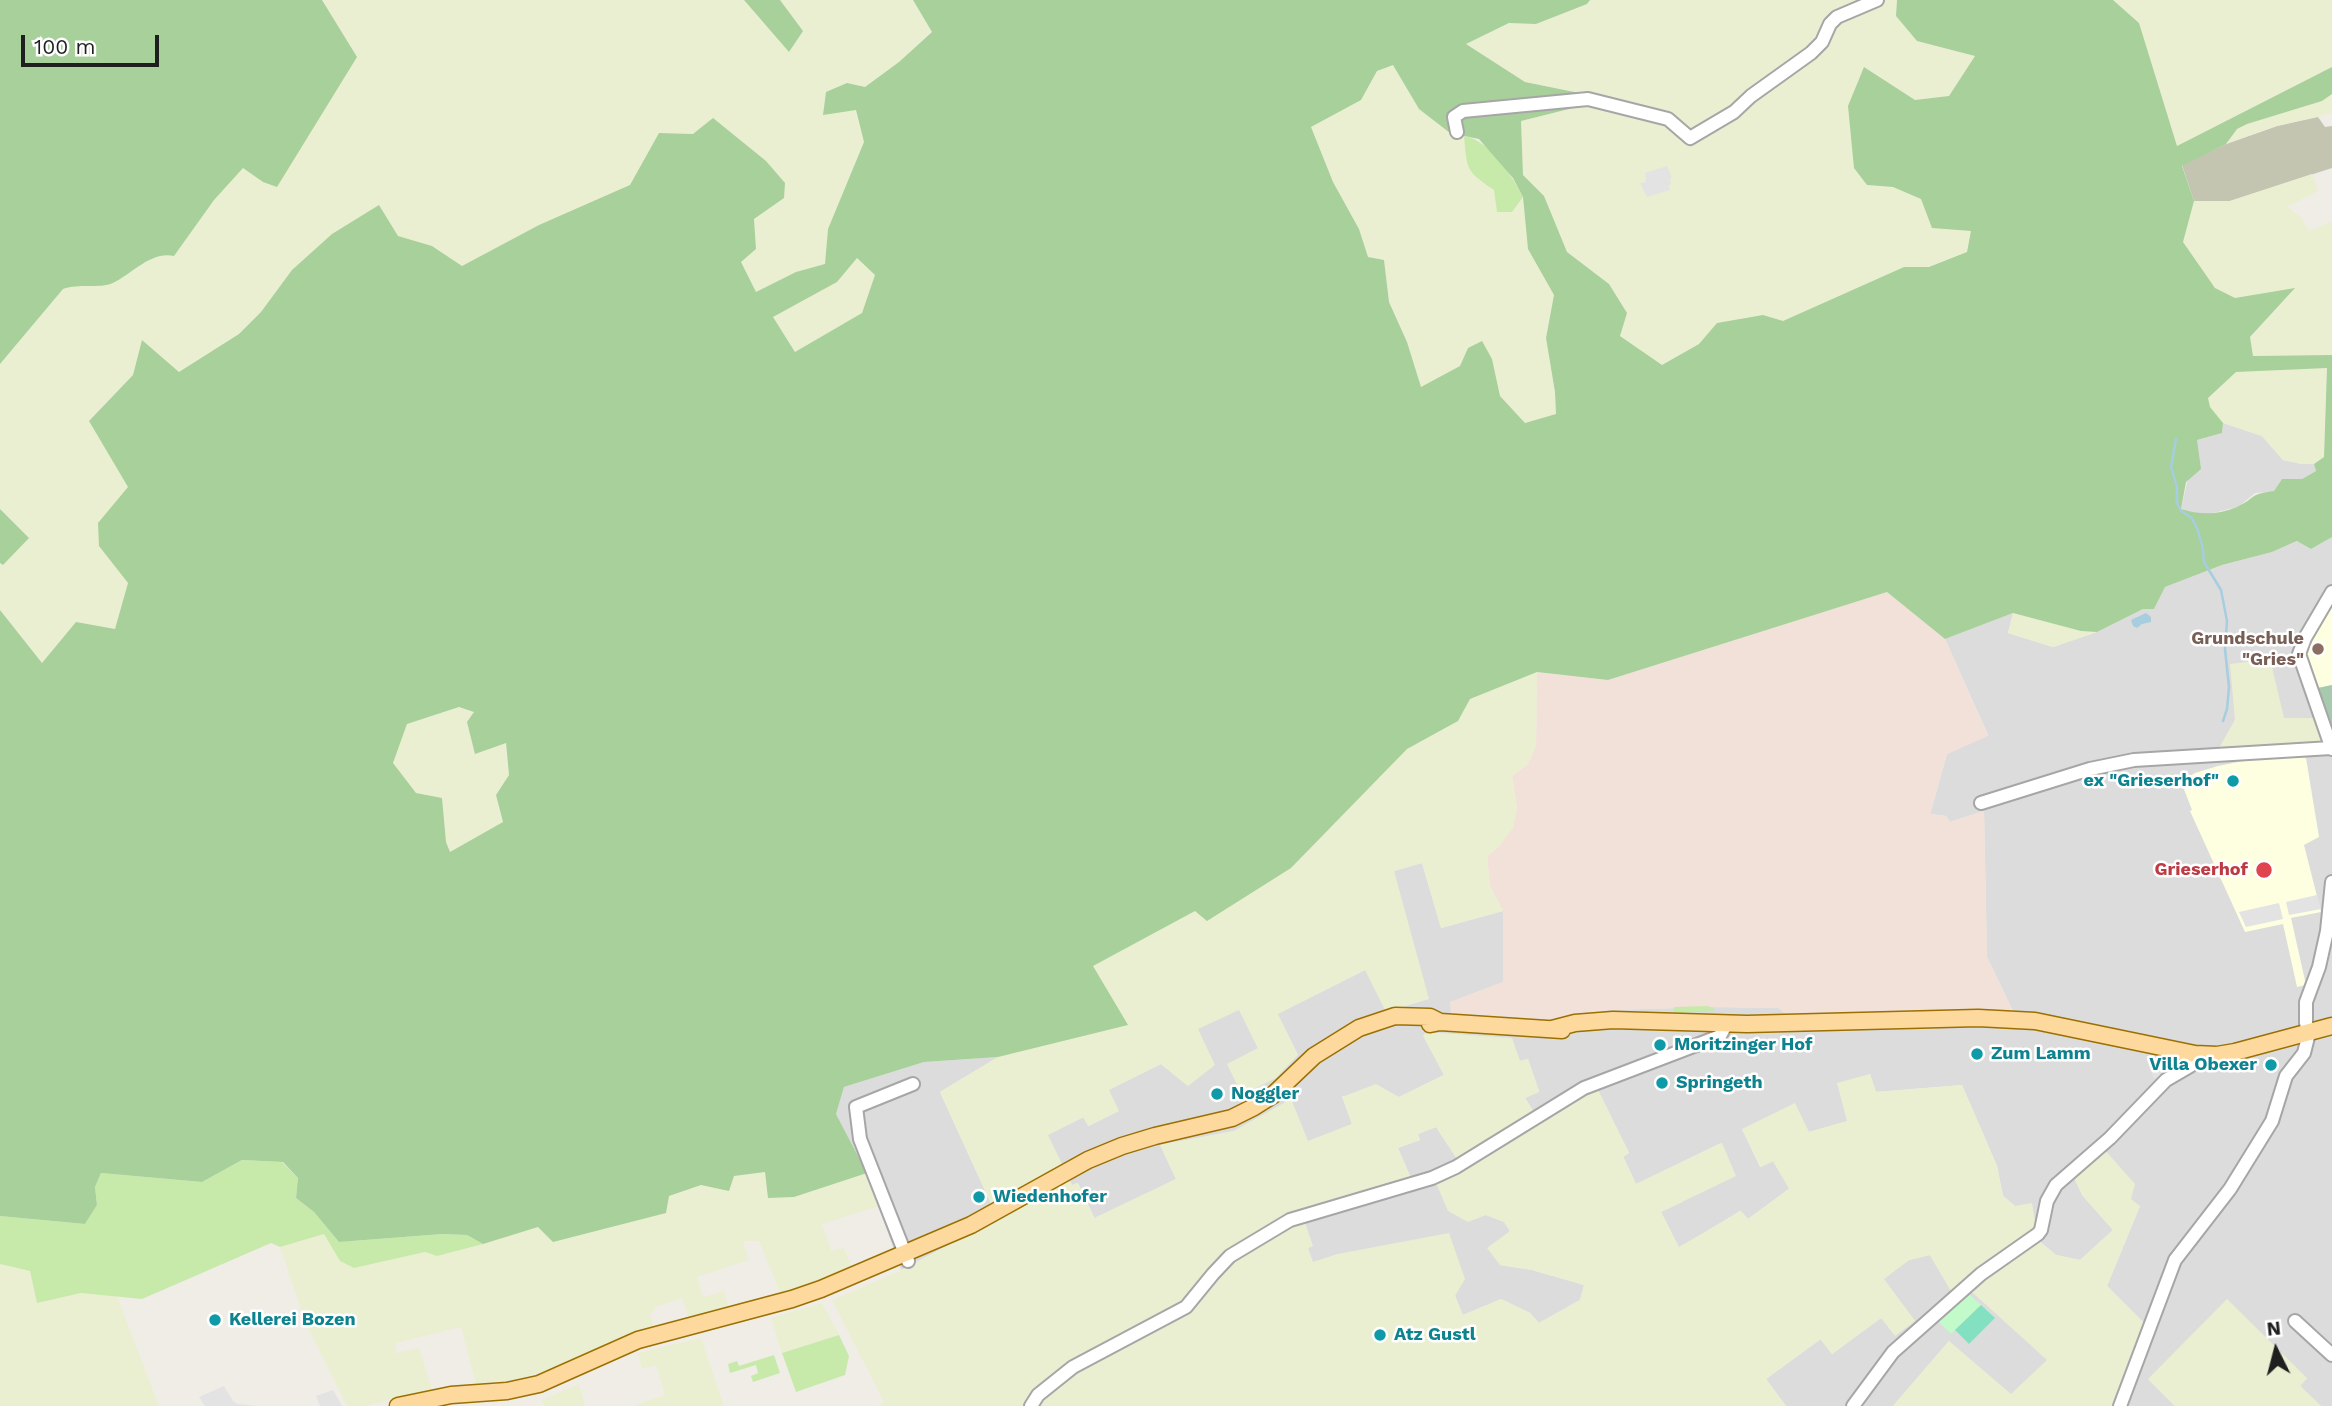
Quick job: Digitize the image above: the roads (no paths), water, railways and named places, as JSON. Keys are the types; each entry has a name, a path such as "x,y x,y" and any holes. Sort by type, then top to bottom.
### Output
{"main road":[{"path":"398,1406 451,1395 507,1391 539,1384 638,1340 792,1299 907,1257 1099,1156 1155,1136 1232,1118 1273,1095 1314,1056 1359,1028 1395,1016 1430,1017 1440,1022 1500,1027 1552,1028 1614,1020 1727,1023 1971,1018 2035,1021 2202,1055 2235,1052 2332,1026"}],"street":[{"path":"1457,132 1453,121 1459,113 1588,99 1668,119 1690,138 1734,112 1751,96 1811,53 1822,42 1837,17 1877,0"},
{"path":"1981,803 2090,769 2134,760 2332,748 2299,654 2305,638 2332,592"},
{"path":"2120,1406 2175,1260 2230,1189 2272,1121 2286,1076 2304,1053 2309,1032 2306,1002 2319,967 2327,931 2332,882"},
{"path":"1031,1406 1038,1395 1073,1367 1186,1307 1230,1256 1290,1220 1432,1178 1456,1167 1584,1088 1720,1036 1727,1023"},
{"path":"2309,1032 2332,1034"},
{"path":"1853,1406 1893,1352 1981,1274 2038,1234 2048,1196 2056,1185 2110,1138 2166,1080 2190,1066 2202,1055"},
{"path":"907,1257 860,1139 856,1107 913,1084"},
{"path":"2295,1321 2332,1355"}],"water":[{"path":"2146,613 2151,617 2151,622 2137,628 2133,626 2131,620"}],"waterway":[{"path":"2176,439 2171,467 2177,487 2177,503 2181,511 2192,518 2198,531 2204,562 2221,590 2227,621 2225,649 2229,687 2223,721"}],"place":[{"name":"Grundschule \"Gries\"","path":"2318,649"},
{"name":"ex \"Grieserhof\"","path":"2233,781"},
{"name":"Grieserhof","path":"2264,870"},
{"name":"Moritzinger Hof","path":"1660,1045"},
{"name":"Zum Lamm","path":"1977,1054"},
{"name":"Villa Obexer","path":"2271,1065"},
{"name":"Springeth","path":"1662,1083"},
{"name":"Noggler","path":"1217,1094"},
{"name":"Wiedenhofer","path":"979,1197"},
{"name":"Kellerei Bozen","path":"215,1320"},
{"name":"Atz Gustl","path":"1380,1335"}]}
